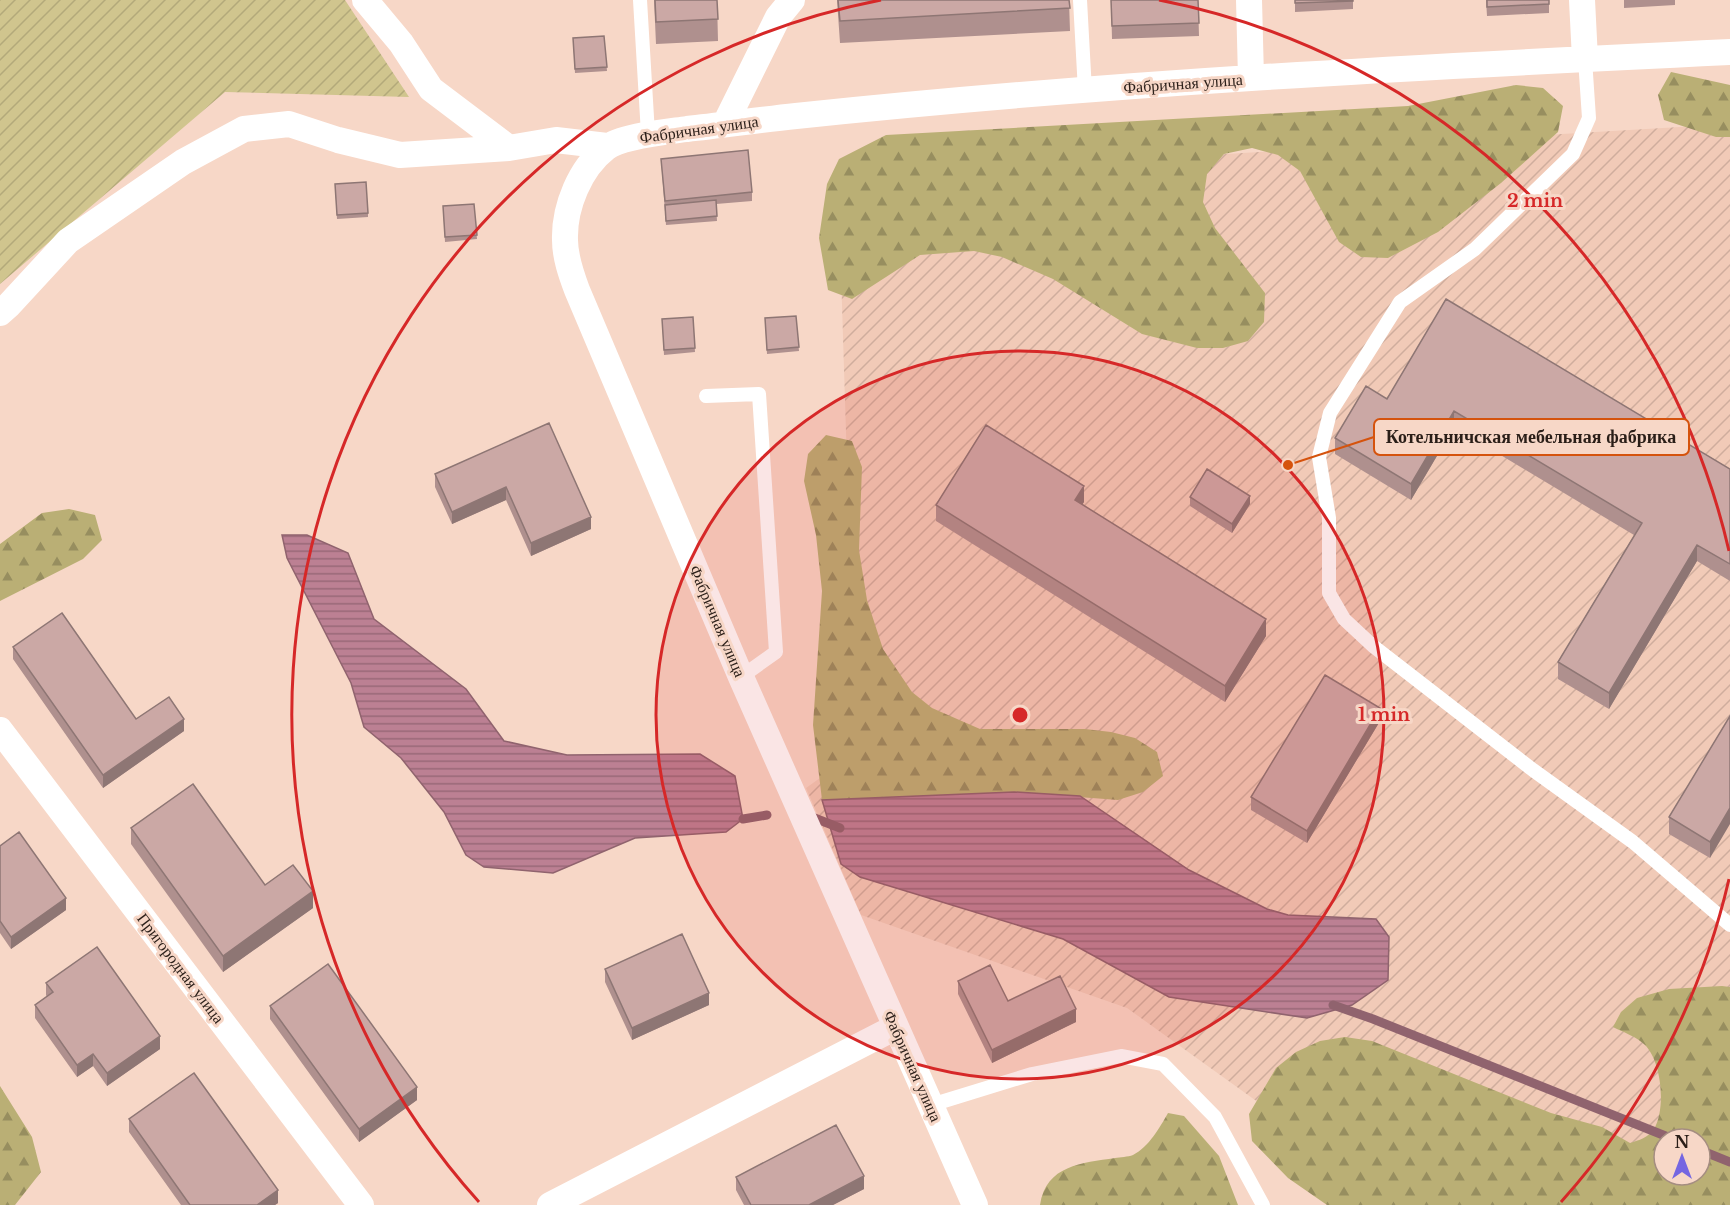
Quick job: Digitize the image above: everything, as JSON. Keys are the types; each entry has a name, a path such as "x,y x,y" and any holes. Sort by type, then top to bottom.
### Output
{"street":[{"path":"365,0 401,43 431,89 509,148"},
{"path":"725,124 778,17 792,0"},
{"path":"1249,0 1251,78"},
{"path":"1582,0 1585,59"},
{"name":"Фабричная улица","path":"975,1205 741,677 576,290 568,265 564,241 566,217 572,196 588,167 608,146 648,134 937,101 1251,78 1730,52"},
{"path":"0,313 68,241 183,162 244,129 289,124 338,140 400,155 509,148 556,140 608,146"},
{"name":"Пригородная улица","path":"0,730 361,1205"},
{"path":"550,1205 896,1027"}],"lane":[{"path":"640,0 648,134"},
{"path":"1080,0 1085,91"},
{"path":"1585,59 1588,118 1573,154 1475,249 1400,302 1330,413 1319,457 1329,518 1329,593 1344,619 1373,646 1533,770 1633,842 1730,925"},
{"path":"705,396 759,394 776,652 741,677"},
{"path":"931,1105 1032,1074 1120,1056 1163,1064 1215,1117 1263,1205"}],"shaded area":[{"path":"0,0 345,0 409,97 225,92 0,284"},
{"path":"1730,124 1730,1205 1276,1115 1127,1008 861,915 806,788 856,752 838,177"},
{"path":"282,535 307,535 348,553 374,619 466,689 504,741 567,755 700,754 735,776 743,819 726,832 635,838 553,873 484,867 466,855 444,812 401,758 364,727 351,683 287,558"},
{"path":"1014,792 1080,796 1189,870 1267,909 1288,915 1376,919 1389,937 1388,980 1352,1005 1307,1018 1169,997 1063,939 860,877 841,864 822,800"}],"green space":[{"path":"1671,72 1730,85 1730,137 1716,137 1664,120 1658,95"},
{"path":"1516,85 1543,88 1563,106 1558,132 1501,183 1438,232 1388,258 1361,257 1339,242 1300,171 1278,155 1252,148 1224,154 1207,174 1203,202 1215,228 1265,293 1264,322 1248,341 1223,348 1197,348 1142,334 1053,279 1002,257 974,251 920,255 852,299 828,290 819,238 827,184 839,159 886,135 1408,106"},
{"path":"826,435 852,441 862,467 859,550 867,600 883,649 912,692 932,708 980,729 1085,729 1135,738 1157,752 1163,776 1143,792 1118,800 1014,792 822,800 813,725 822,591 816,535 804,481 808,454"},
{"path":"69,509 95,515 102,540 83,559 0,601 0,544 42,513"},
{"path":"1730,987 1730,1205 1327,1205 1288,1178 1252,1141 1249,1114 1276,1068 1296,1052 1320,1041 1345,1037 1372,1041 1551,1113 1602,1127 1630,1143 1652,1132 1652,1187 1712,1187 1712,1127 1655,1127 1661,1098 1655,1062 1645,1045 1613,1027 1621,1012 1637,998 1669,989"},
{"path":"0,1086 32,1137 41,1172 15,1205 0,1205"},
{"path":"1168,1113 1184,1116 1219,1156 1238,1205 1040,1205 1050,1181 1058,1174 1078,1165 1133,1155 1149,1142"}],"building":[{"path":"655,0 717,0 718,19 656,22"},
{"path":"838,0 1069,0 1070,8 840,21"},
{"path":"1111,0 1198,0 1199,23 1112,26"},
{"path":"1295,0 1353,0 1353,1 1295,3"},
{"path":"1487,0 1549,0 1549,4 1487,7"},
{"path":"604,36 607,67 575,69 573,38"},
{"path":"748,150 752,192 665,201 661,159"},
{"path":"366,182 368,213 337,215 335,184"},
{"path":"716,200 717,216 666,221 665,205"},
{"path":"474,204 477,235 445,237 443,206"},
{"path":"1446,299 1730,469 1730,564 1697,545 1609,693 1558,662 1642,523 1454,411 1411,484 1335,438 1366,386 1387,399"},
{"path":"796,316 799,347 767,350 765,318"},
{"path":"693,317 695,348 664,350 662,319"},
{"path":"549,423 591,517 531,543 506,487 452,512 435,474"},
{"path":"986,425 1084,486 1075,500 1266,619 1225,686 936,505"},
{"path":"1207,469 1250,496 1232,524 1190,497"},
{"path":"62,613 136,719 169,697 184,719 103,775 13,647"},
{"path":"1325,675 1380,708 1307,831 1251,797"},
{"path":"1730,716 1730,808 1710,842 1669,817"},
{"path":"193,784 265,885 293,865 313,891 223,956 131,828"},
{"path":"19,832 66,898 11,937 0,921 0,846"},
{"path":"682,934 709,993 632,1028 605,969"},
{"path":"97,947 160,1036 107,1073 93,1054 77,1065 35,1005 53,992 46,983"},
{"path":"328,964 417,1087 359,1129 270,1006"},
{"path":"990,965 1008,1001 1060,976 1076,1009 992,1050 958,981"},
{"path":"194,1073 278,1190 257,1205 190,1205 129,1119"},
{"path":"836,1125 864,1176 809,1205 751,1205 736,1177"}],"waterway":[{"path":"743,819 767,815"},
{"path":"812,817 840,828"},
{"path":"1333,1005 1652,1131"},
{"path":"1712,1155 1730,1162"}],"place":[{"name":"Котельничская мебельная фабрика","path":"1288,465"}]}
